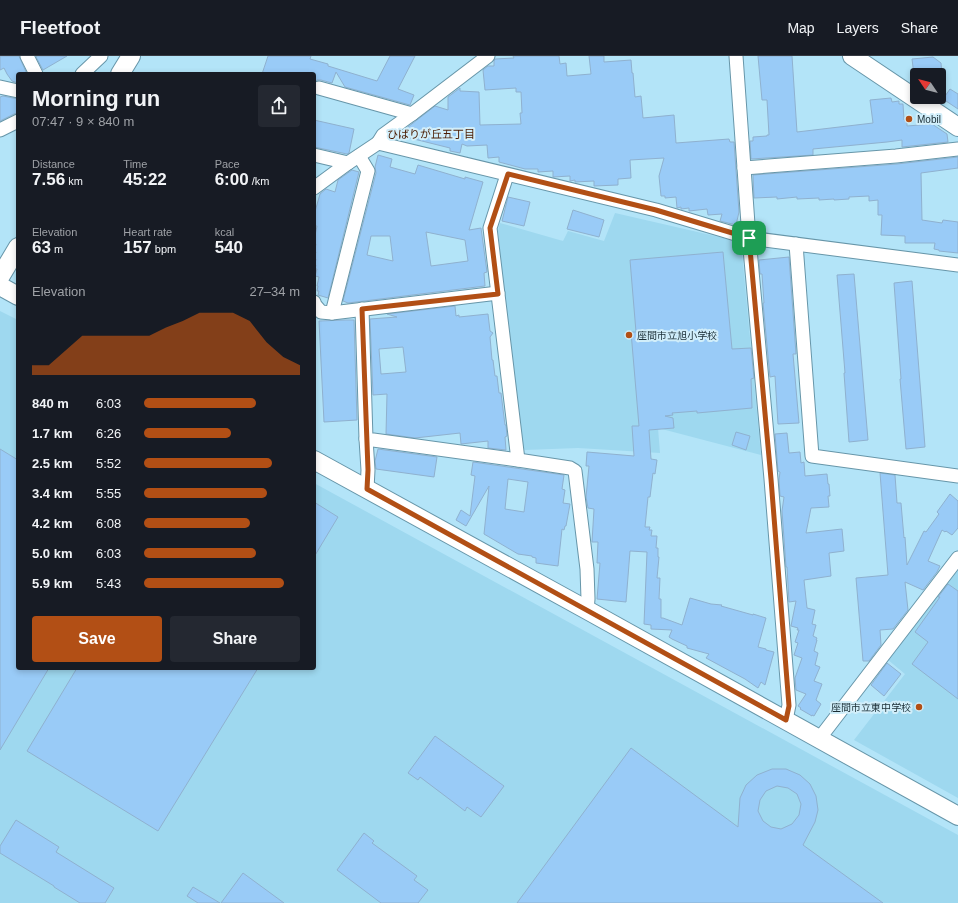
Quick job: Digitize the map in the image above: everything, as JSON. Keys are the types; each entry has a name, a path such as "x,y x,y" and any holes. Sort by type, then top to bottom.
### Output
{"street":[{"path":"27,56 35,72"},
{"path":"84,72 101,56"},
{"path":"121,72 131,56"},
{"path":"316,187 378,143 383,135 488,56"},
{"path":"736,56 749,238 772,486 789,706 786,720"},
{"path":"852,56 958,127"},
{"path":"0,87 16,91"},
{"path":"319,88 412,114"},
{"path":"0,130 16,122"},
{"path":"378,143 656,210 749,238 958,265"},
{"path":"744,168 896,156 958,149"},
{"path":"316,155 354,159 368,172 332,312"},
{"path":"508,174 490,228 518,460"},
{"path":"796,244 812,456 958,476"},
{"path":"0,277 16,249"},
{"path":"0,286 16,295"},
{"path":"316,306 321,312 332,312 498,294"},
{"path":"362,309 368,470 367,489"},
{"path":"366,439 518,460 570,468 575,471 587,569 587,610"},
{"path":"316,461 958,816"},
{"path":"819,739 958,558"}],"shaded area":[{"name":"座間市立旭小学校","path":"615,213 741,242 761,455 658,428 660,453 578,448 525,450 520,446 498,231 500,223 563,241 568,231 604,241"},
{"path":"0,311 16,319 16,670 316,670 316,484 958,835 958,903 0,903"},
{"name":"座間市立東中学校","path":"958,568 958,798 854,740 905,674 887,659"}],"building":[{"path":"0,56 19,56 26,72 16,72 16,82 12,81 4,68 0,70"},
{"path":"67,56 43,70 36,57"},
{"path":"268,56 311,56 310,59 328,64 328,66 377,81 390,56 415,56 398,89 414,95 410,105 345,87 336,72 332,83 321,80 316,81 316,72 263,72"},
{"path":"513,56 559,56 560,64 566,63 567,76 591,74 589,56 604,56 604,62 631,60 635,97 641,96 643,118 674,115 676,143 729,139 730,142 734,142 739,212 736,225 720,221 722,214 708,215 707,209 689,211 689,208 677,208 676,197 665,198 665,196 661,196 659,176 664,158 630,160 631,178 618,179 618,185 594,186 594,181 570,181 570,176 553,177 553,171 538,172 538,169 525,169 499,162 499,157 488,158 487,145 467,146 462,144 460,153 450,151 450,148 406,137 408,127 435,106 448,110 448,97 460,88 460,91 479,92 480,125 521,124 521,92 516,92 516,88 485,90 483,70 488,66 494,66 495,59 514,58"},
{"path":"758,56 792,56 797,132 873,123 870,100 891,98 892,102 899,101 899,104 903,104 904,120 907,120 907,126 932,124 947,134 948,142 902,147 902,140 813,149 813,155 751,159 750,141 753,141 753,137 769,135 767,100 762,100"},
{"path":"933,57 941,63 941,68 913,68 912,59"},
{"path":"950,89 958,94 958,109 946,101 946,95"},
{"path":"3,96 16,99 16,114 0,121 0,97"},
{"path":"316,120 354,129 349,153 347,154 316,147"},
{"path":"378,155 392,159 390,167 415,174 418,165 465,179 465,177 483,182 469,230 481,228 487,272 484,273 485,286 348,303 343,301 376,173 375,167","holes":["426,232 465,240 468,261 431,266","371,236 390,236 393,261 367,255"]},
{"path":"958,157 958,168 921,173 922,220 942,223 943,220 958,222 958,253 934,249 935,243 905,243 905,236 881,235 882,215 878,215 878,200 869,201 869,196 849,197 849,199 834,200 819,200 819,198 797,199 797,197 777,199 777,197 754,198 753,175 897,164"},
{"path":"352,170 359,172 328,298 318,295 319,291 317,291 319,277 316,276 316,208 320,194 326,189 335,192 338,180"},
{"path":"508,197 530,202 524,226 502,221"},
{"path":"573,210 604,220 599,237 567,229"},
{"path":"723,252 732,349 751,348 754,378 751,379 752,408 697,413 697,411 672,413 673,415 665,416 673,418 674,428 649,430 651,459 657,460 655,474 653,473 650,497 648,497 645,527 650,527 649,530 652,530 651,536 657,536 656,548 658,548 659,557 657,578 660,578 659,599 661,599 661,618 682,625 690,598 711,604 722,605 721,606 766,618 758,647 774,652 765,685 761,682 758,688 745,679 706,658 709,654 687,648 687,646 669,637 672,630 651,629 651,625 644,624 647,552 630,551 626,602 597,599 600,563 597,563 598,542 592,542 594,509 588,508 586,497 589,466 586,466 587,452 634,456 632,426 639,426 631,332 636,332 630,260"},
{"path":"789,257 796,354 793,354 799,423 778,424 775,376 770,377 763,303 762,274 760,274 759,260"},
{"path":"854,274 868,440 849,442 837,275"},
{"path":"912,281 925,447 906,449 894,283"},
{"path":"455,306 456,316 459,315 459,317 488,314 490,331 493,333 490,337 492,360 495,376 497,376 499,393 501,393 506,425 506,450 488,448 488,441 461,444 460,433 415,438 386,434 387,394 373,395 370,319 397,317 387,314","holes":["403,347 406,372 381,374 379,349"]},
{"path":"354,320 357,420 324,422 319,321"},
{"path":"736,432 750,436 746,450 732,445"},
{"path":"787,433 789,453 800,452 801,463 804,462 805,476 827,474 829,484 829,507 811,508 806,533 842,529 844,551 829,553 831,576 804,580 807,608 815,610 812,624 816,625 813,636 817,638 817,640 814,651 818,653 815,665 820,667 814,681 822,684 816,700 821,704 814,716 800,709 801,708 798,706 806,694 796,690 795,678 802,658 794,655 798,643 795,642 799,630 797,630 798,628 791,626 796,601 789,602 782,511 784,497 780,496 780,472 778,471 775,434"},
{"path":"0,449 16,459 16,670 48,670 0,750"},
{"path":"378,449 437,457 434,477 376,469 375,461"},
{"path":"473,462 564,475 562,489 565,490 563,503 570,504 566,526 564,530 562,529 558,566 536,563 536,558 518,554 484,534 489,486 466,526 456,520 461,510 470,516 475,476 471,475","holes":["508,479 528,482 524,512 505,509"]},
{"path":"880,473 895,475 897,503 901,503 907,565 924,531 926,532 939,514 937,512 950,494 958,501 958,528 952,535 942,530 928,561 940,566 937,572 923,590 905,582 908,610 893,629 880,630 881,645 869,661 863,661 856,578 888,575"},
{"path":"316,503 338,517 316,554"},
{"path":"948,584 958,591 958,699 912,664 928,642 915,632"},
{"path":"887,663 901,674 884,696 871,685"},
{"path":"76,670 257,670 158,831 27,751"},
{"path":"435,736 504,786 481,817 467,807 465,811 420,777 418,780 408,773"},
{"path":"631,748 738,827 740,798 746,785 757,775 772,769 786,769 800,775 810,784 816,796 818,810 815,822 803,845 883,903 517,903","holes":["777,786 788,788 797,794 801,804 799,815 792,824 781,829 771,827 763,821 758,811 760,800 766,791"]},
{"path":"16,820 59,847 56,852 114,888 105,903 80,903 0,853 0,846"},
{"path":"364,833 374,841 372,843 417,876 414,880 428,890 418,903 381,903 337,870"},
{"path":"243,873 284,903 221,903"},
{"path":"193,887 220,903 198,903 187,896"}],"place":[{"name":"Mobil","path":"909,119"},
{"name":"座間市立旭小学校","path":"629,335"},
{"name":"座間市立東中学校","path":"919,707"}],"district":[{"name":"ひばりが丘五丁目","path":"431,134"}],"route":[{"path":"508,174 656,210 749,238 771,479 789,706 786,720 367,489 368,470 362,309 498,294 490,228 508,174"}]}
